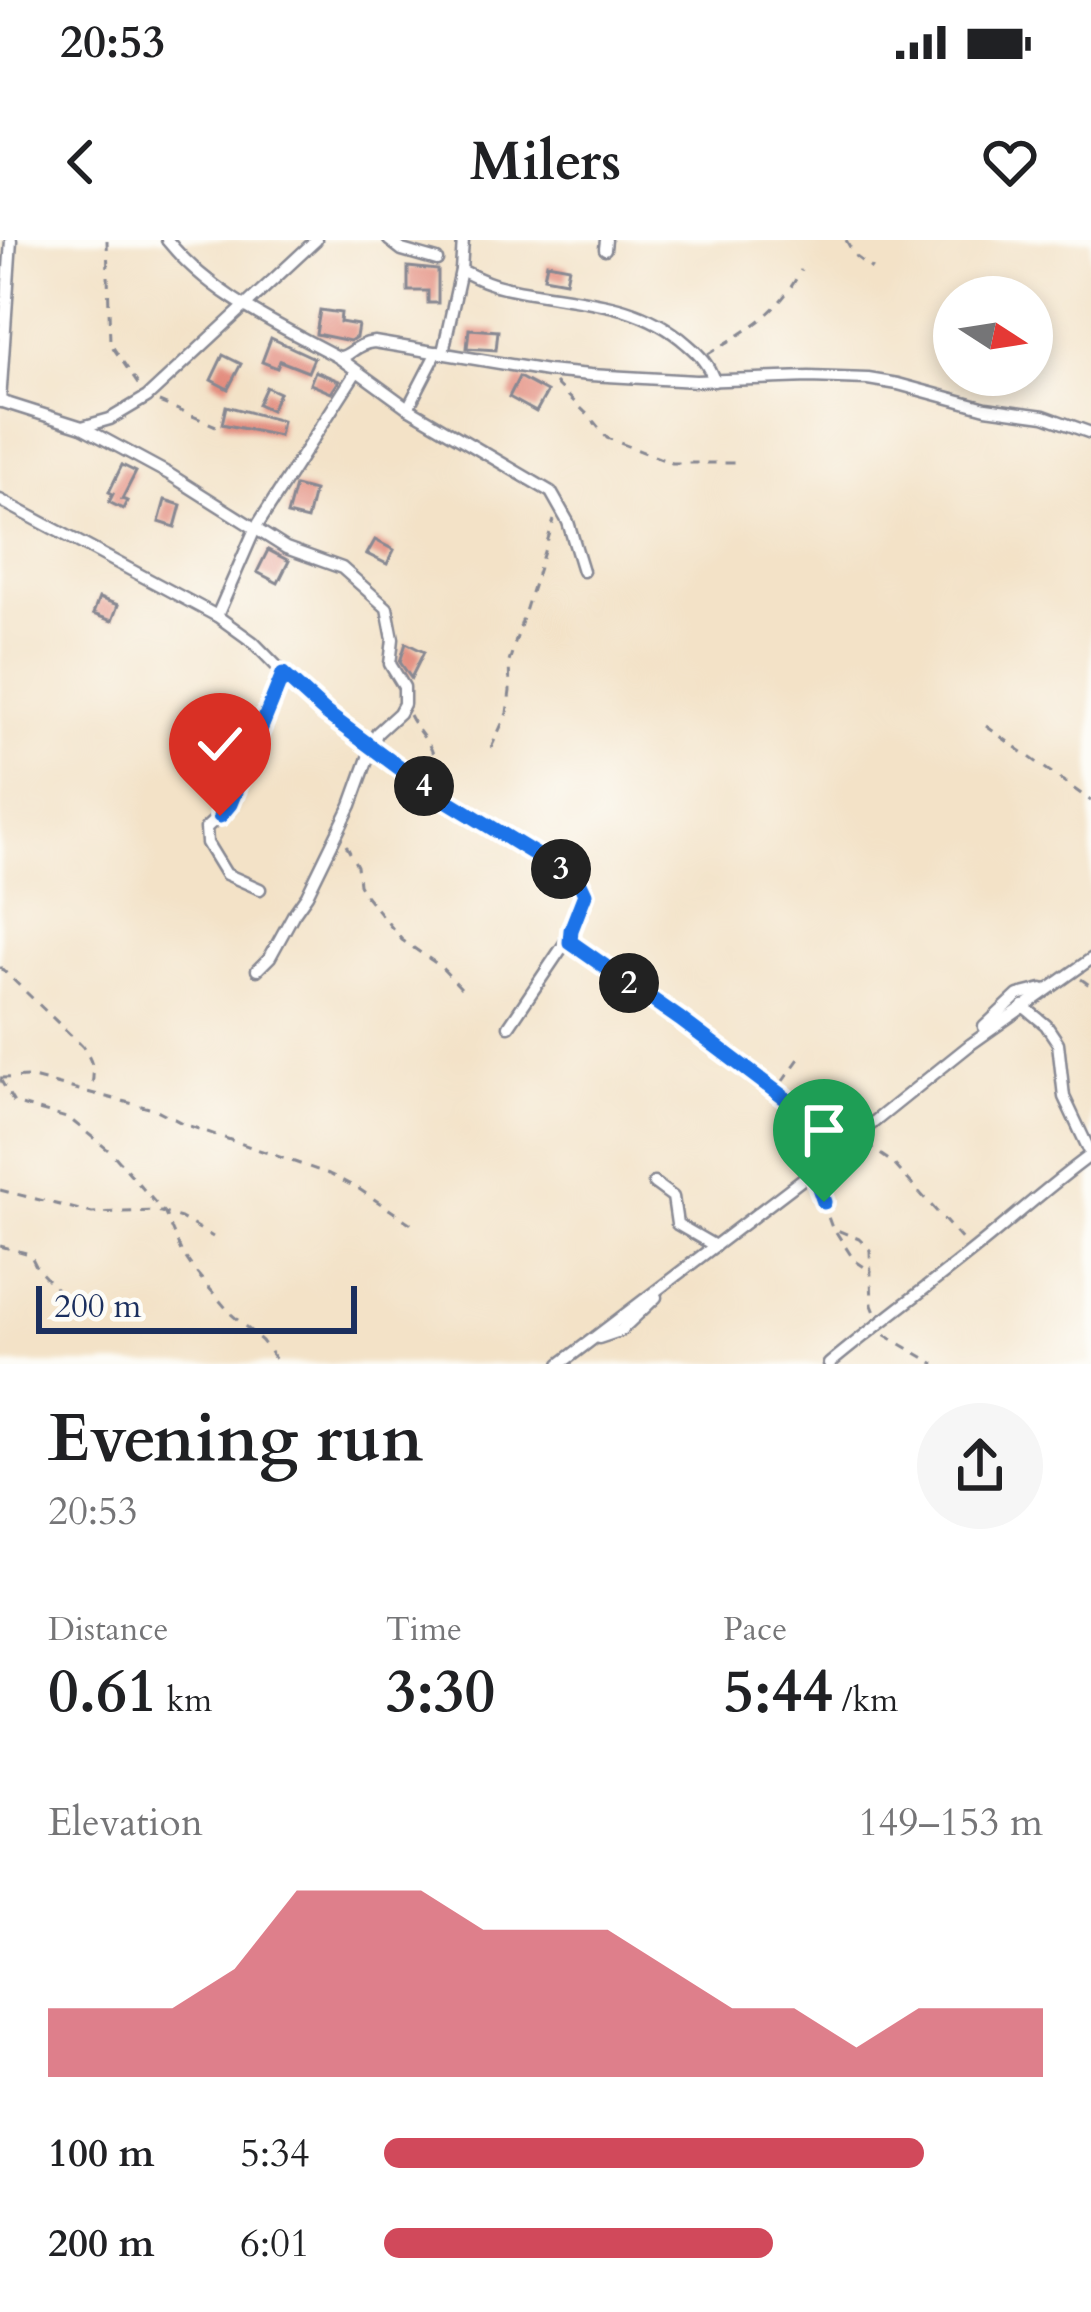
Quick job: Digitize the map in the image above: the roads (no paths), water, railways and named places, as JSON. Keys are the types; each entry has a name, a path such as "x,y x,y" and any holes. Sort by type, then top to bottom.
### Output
{"street":[{"path":"11,240 0,401 82,427 298,554 343,568 385,605 393,639 390,664 404,687 404,704 380,730 307,895 270,957 257,970"},
{"path":"166,240 242,307 338,357 408,408 551,492 568,522 584,571"},
{"path":"82,427 110,419 147,397 316,240"},
{"path":"389,240 402,250 437,260"},
{"path":"408,408 440,352 463,240"},
{"path":"460,270 507,288 618,306 662,325 701,358 714,381"},
{"path":"338,357 368,343 547,371 714,381 868,379 949,400 1043,416 1091,433"},
{"path":"217,616 255,529 356,373"},
{"path":"0,500 217,616 253,642 314,703 371,748 425,787 579,881 585,894 569,938 509,1026"},
{"path":"260,889 223,871 205,831 230,804 283,674"},
{"path":"569,938 819,1124 856,1136"},
{"path":"560,1364 970,1044 1091,959"},
{"path":"970,1044 1013,998 1048,987"},
{"path":"830,1364 1091,1155 1064,1097 1057,1041 1023,1006"},
{"path":"813,1171 823,1137 819,1124"},
{"path":"654,1183 673,1196 677,1224 716,1246"}]}
